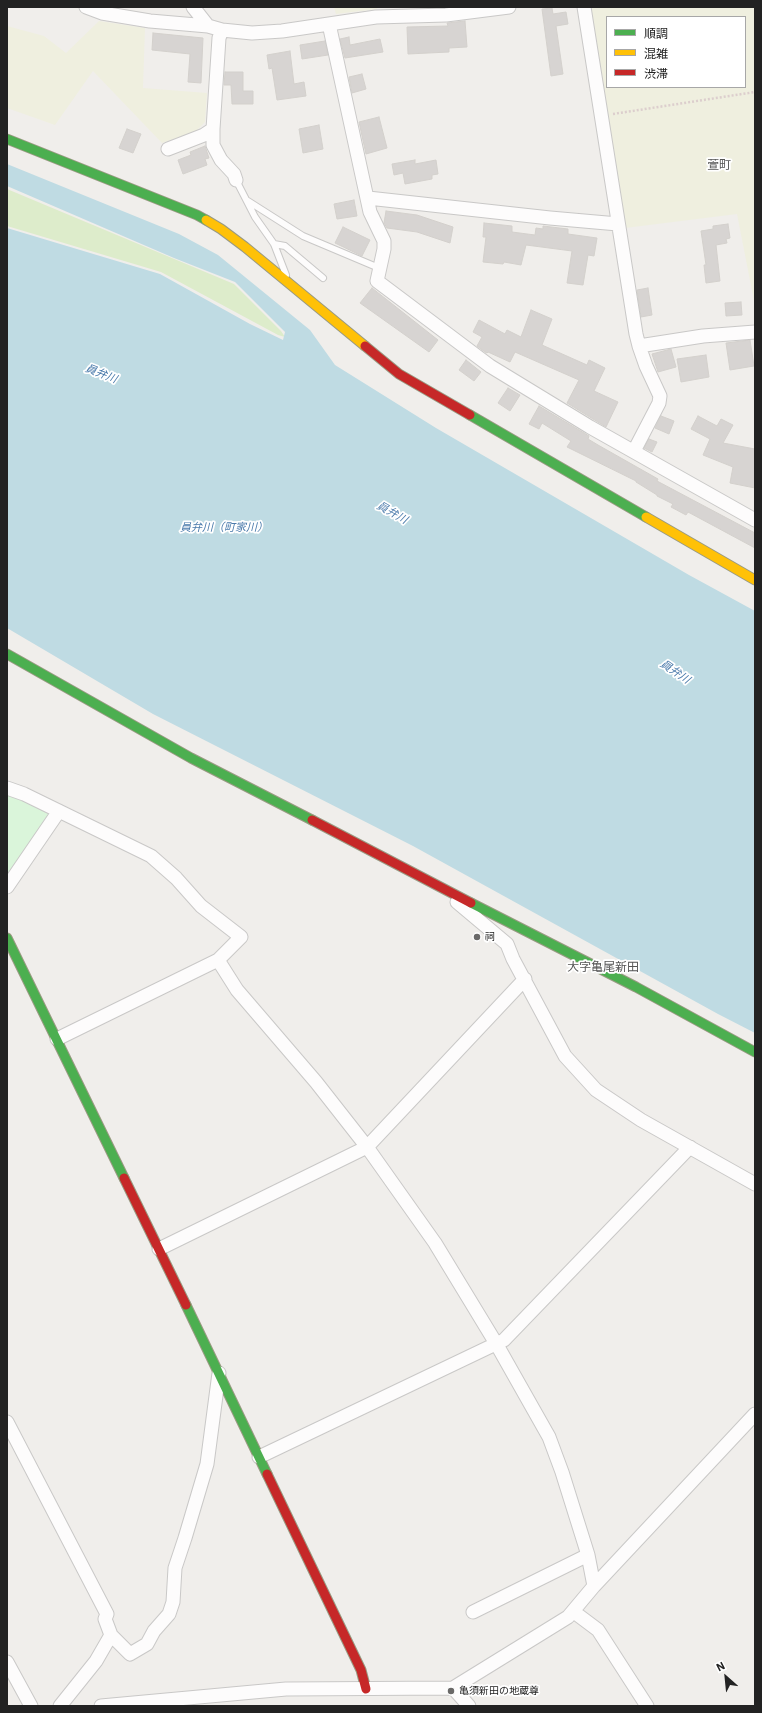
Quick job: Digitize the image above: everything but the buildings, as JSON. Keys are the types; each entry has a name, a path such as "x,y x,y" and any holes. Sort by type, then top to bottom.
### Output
{"street":[{"path":"86,7 102,13 150,21 208,26 222,30 252,33 282,31 376,17 446,15 509,7"},
{"path":"194,7 208,26"},
{"path":"584,7 639,346 646,366 660,396 659,403 648,427 634,451"},
{"path":"329,24 370,212 384,241 384,249 377,281 490,366 590,427 755,520"},
{"path":"222,30 219,38 213,145 221,160 234,174 236,180"},
{"path":"168,149 204,135 213,129"},
{"path":"7,139 197,215 221,229 399,374 755,580"},
{"path":"368,198 618,224"},
{"path":"639,346 702,336 755,332"},
{"path":"7,654 191,758 636,987 755,1052"},
{"path":"7,788 24,794 151,856 176,878 201,906 241,937 218,960 57,1039"},
{"path":"7,887 59,811"},
{"path":"441,888 507,944 513,959 562,1050 584,1078 596,1090 641,1120 755,1184"},
{"path":"7,938 219,1373 361,1670 366,1689"},
{"path":"218,960 237,990 316,1082 367,1147 435,1243 497,1344 549,1437 562,1472 588,1554 594,1586"},
{"path":"159,1249 367,1147 525,979"},
{"path":"258,1457 504,1340 690,1147"},
{"path":"7,1422 107,1614 105,1619 111,1636 130,1654 147,1644 154,1631 169,1614 173,1602 175,1568 186,1538 207,1464 219,1373"},
{"path":"101,1706 286,1689 453,1688 574,1612 594,1586 755,1414"},
{"path":"473,1612 588,1554"},
{"path":"574,1612 598,1630 647,1706"},
{"path":"60,1706 96,1661 111,1636"},
{"path":"7,1662 31,1706"},
{"path":"453,1688 469,1706"}],"lane":[{"path":"236,180 256,217 274,244 286,272 287,282"},
{"path":"248,201 303,236 379,268"},
{"path":"274,244 285,246 323,278"}],"path":[{"path":"601,116 755,92"}],"green space":[{"path":"334,7 377,7 377,9 336,14"},
{"path":"591,7 755,7 755,306 737,214 625,228"},
{"path":"99,21 145,28 143,88 207,93 205,122 196,131 162,143 93,71 55,125 7,108 7,26 44,36 66,53"},
{"path":"7,189 234,284 281,331 285,337 278,335 161,272 7,226"},
{"path":"7,792 47,809 49,819 7,879"}],"water":[{"name":"員弁川（町家川）","path":"7,164 179,234 218,255 310,330 335,365 436,428 689,575 755,611 755,1033 413,846 153,714 7,628 7,228 160,274 250,324 283,340 285,332 235,282 174,258 7,186"}],"traffic: fast":[{"path":"7,139 197,215 206,220"},
{"path":"470,415 646,517"},
{"path":"7,654 191,758 312,820"},
{"path":"471,903 636,987 755,1052"},
{"path":"7,938 124,1178"},
{"path":"186,1305 267,1474"}],"traffic: slow":[{"path":"206,220 245,247 365,346"},
{"path":"646,517 755,580"}],"traffic: jam":[{"path":"365,346 399,374 470,415"},
{"path":"312,820 471,903"},
{"path":"124,1178 186,1305"},
{"path":"267,1474 361,1670 366,1689"}],"place":[{"name":"祠","path":"477,937"},
{"name":"亀須新田の地蔵尊","path":"451,1691"}],"district":[{"name":"萱町","path":"719,166"},
{"name":"大字亀尾新田","path":"603,968"}],"water label":[{"name":"員弁川","path":"101,374"},
{"name":"員弁川","path":"392,513"},
{"name":"員弁川","path":"675,672"}]}
